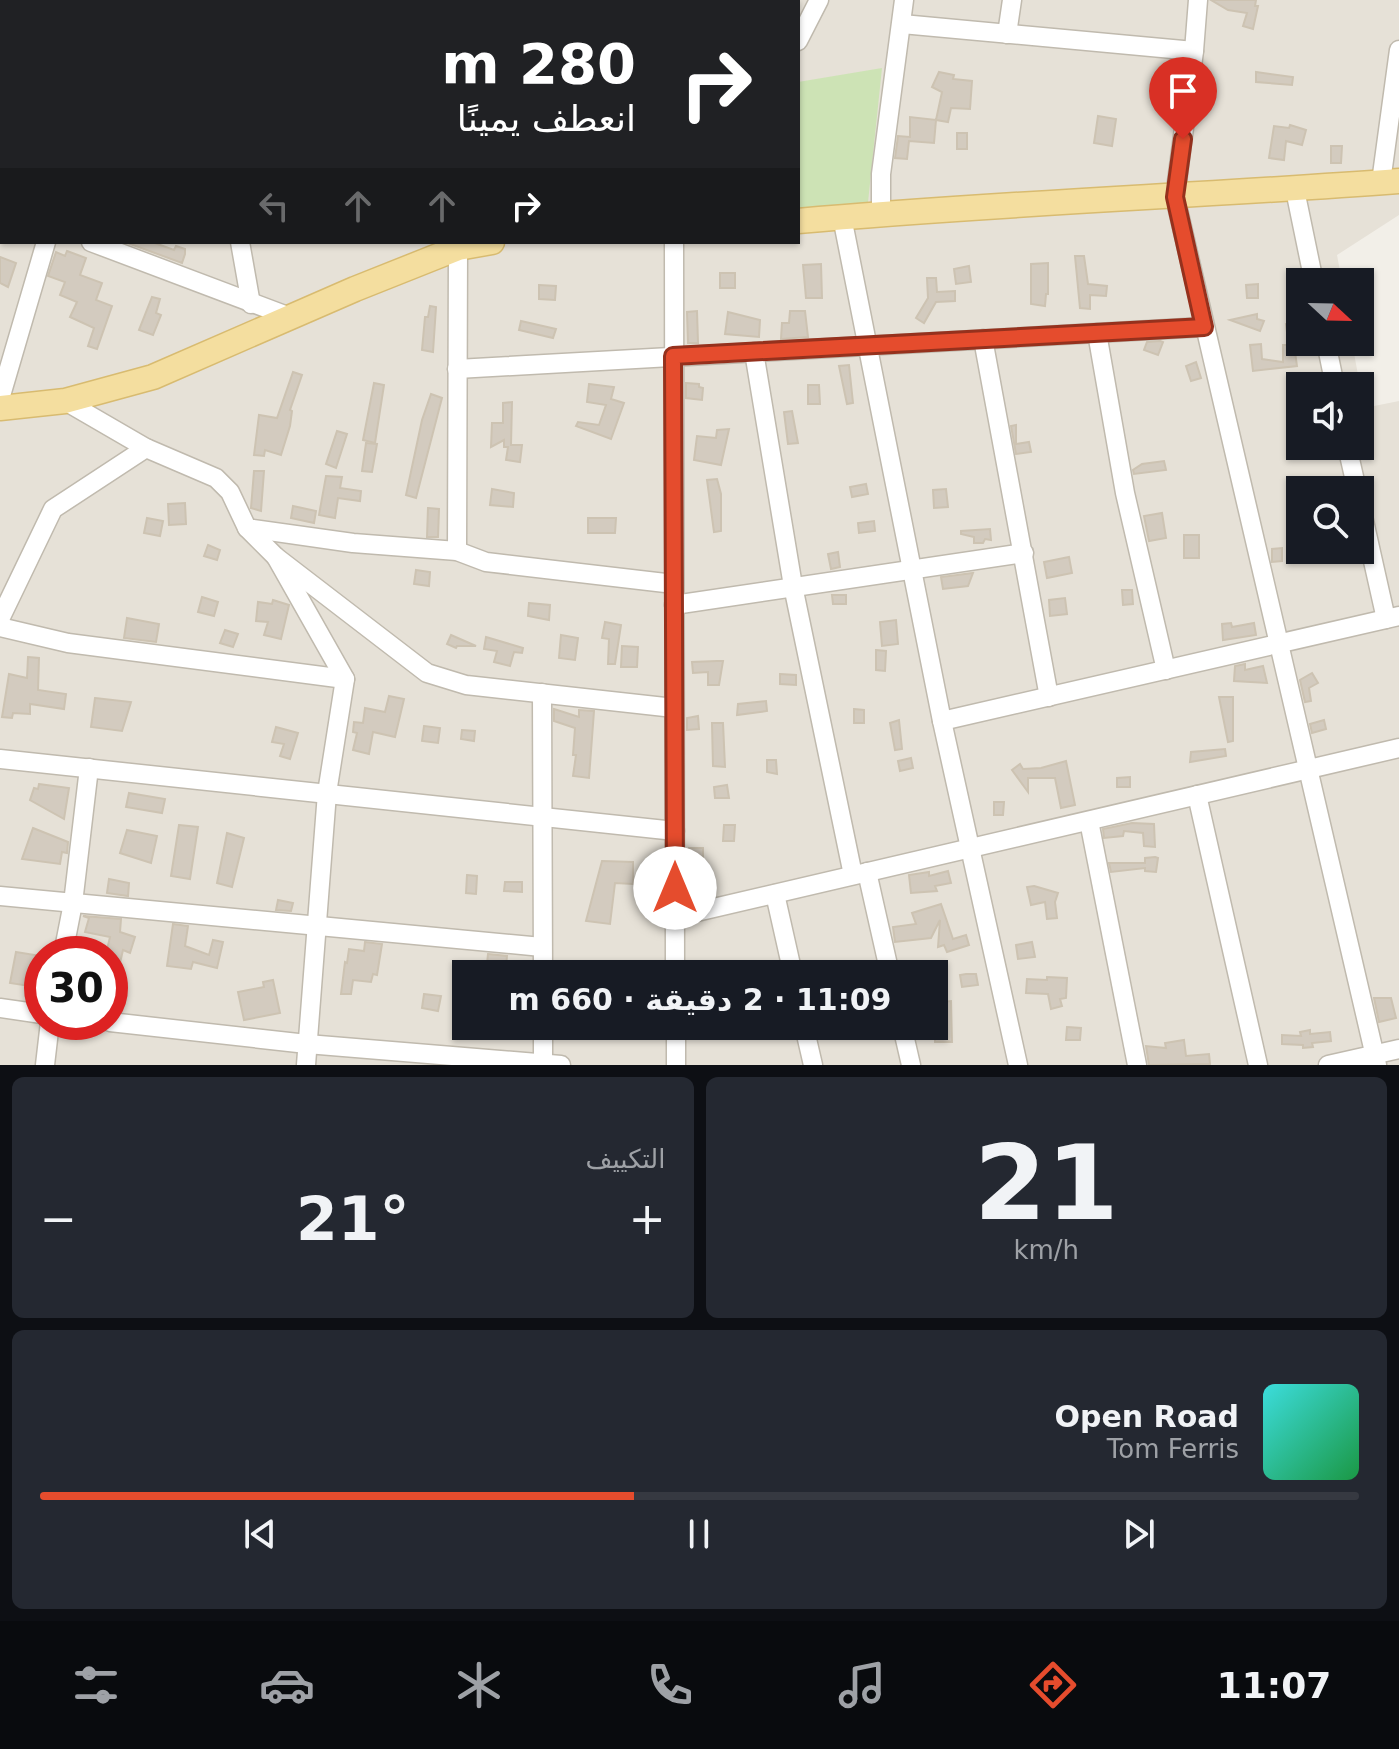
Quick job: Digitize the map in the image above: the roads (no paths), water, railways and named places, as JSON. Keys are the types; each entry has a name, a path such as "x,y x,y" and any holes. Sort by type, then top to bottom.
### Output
{"main road":[{"path":"800,221 881,213 1390,182"},
{"path":"0,408 65,401 153,377 462,245"}],"street":[{"path":"800,37 819,0"},
{"path":"881,213 881,174 904,0"},
{"path":"1007,34 1012,0"},
{"path":"1198,0 1175,197 1376,1060"},
{"path":"902,24 1194,51"},
{"path":"1390,182 1399,50"},
{"path":"1295,190 1311,268"},
{"path":"842,217 942,721 1018,1065"},
{"path":"0,399 45,244"},
{"path":"96,244 290,317"},
{"path":"240,244 251,304"},
{"path":"674,244 675,960"},
{"path":"457,551 457,369 462,245"},
{"path":"457,369 1204,327"},
{"path":"1097,333 1125,493 1166,670"},
{"path":"983,339 1049,697"},
{"path":"754,352 793,586 860,874 886,960"},
{"path":"65,401 146,448 216,478 230,492 247,528 276,557 427,673 466,685 674,708"},
{"path":"0,619 53,509 146,448"},
{"path":"247,528 353,543 457,551 486,562 674,584"},
{"path":"674,605 1024,553"},
{"path":"942,721 1392,618 1374,553"},
{"path":"276,557 345,679 327,793 306,1065"},
{"path":"0,627 68,643 345,679"},
{"path":"542,693 542,960"},
{"path":"675,917 1399,748"},
{"path":"0,759 675,831"},
{"path":"67,936 89,768"},
{"path":"1197,795 1258,1065"},
{"path":"1089,821 1137,1065"},
{"path":"775,894 790,960"},
{"path":"0,896 542,947"},
{"path":"0,1008 24,1011"},
{"path":"128,1024 307,1044 549,1064 545,1040"},
{"path":"45,1065 48,1040"},
{"path":"676,1040 676,1065"},
{"path":"807,1040 813,1065"},
{"path":"905,1040 911,1065"},
{"path":"1328,1065 1376,1060 1399,1049"}]}
